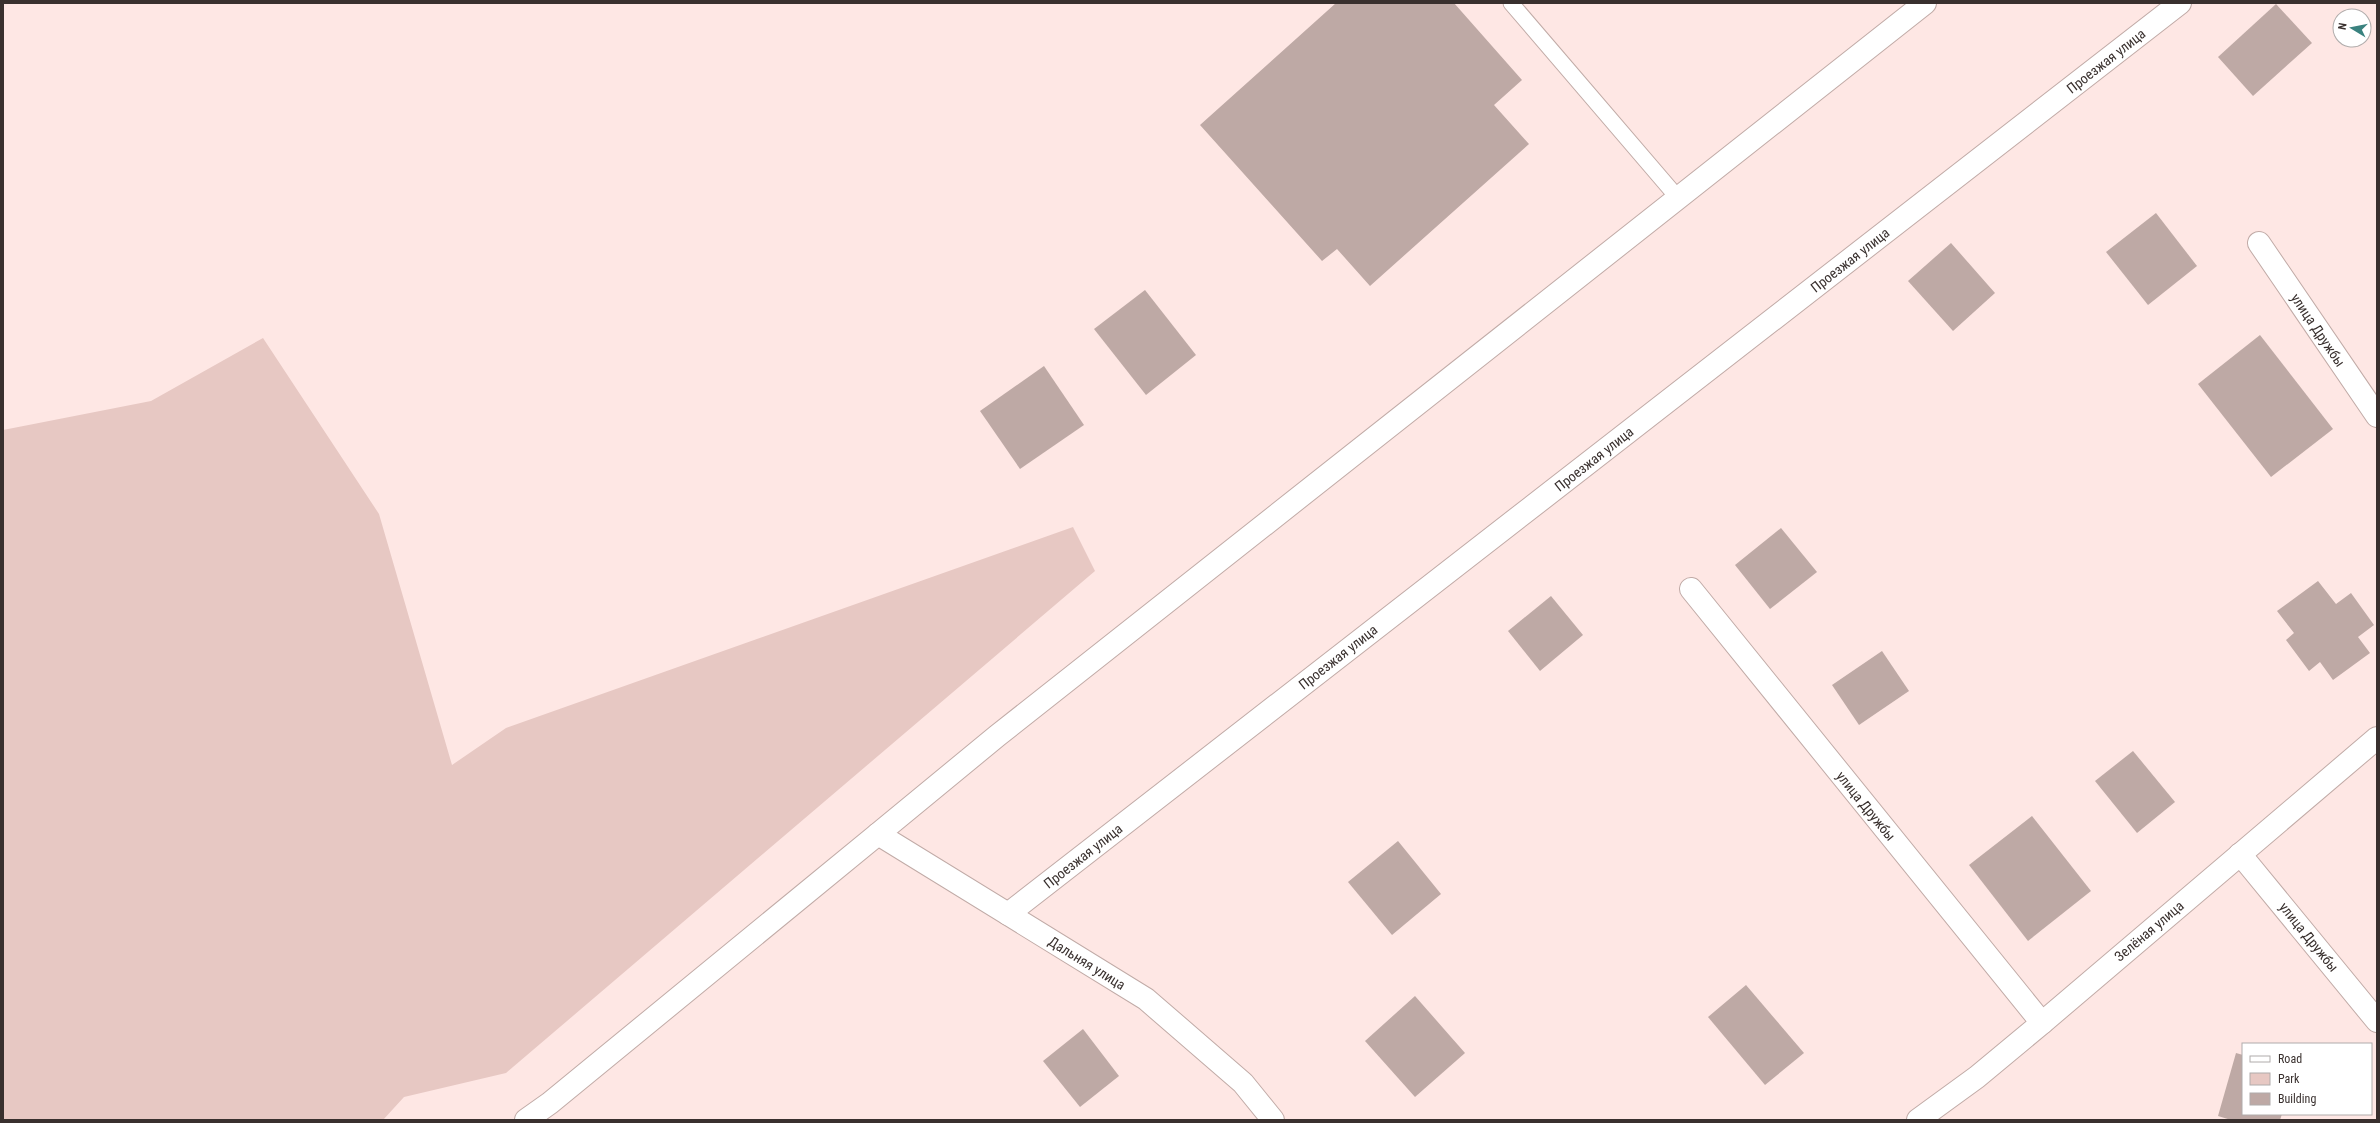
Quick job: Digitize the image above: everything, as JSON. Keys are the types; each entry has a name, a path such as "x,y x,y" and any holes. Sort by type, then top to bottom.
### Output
{"street":[{"path":"526,1120 550,1103 1004,731 1925,3"},
{"name":"Проезжая улица","path":"1008,914 2180,3"},
{"name":"улица Дружбы","path":"2259,243 2377,416"},
{"name":"улица Дружбы","path":"1691,589 2042,1023"},
{"name":"Зелёная улица","path":"1918,1120 1977,1077 2042,1023 2377,738"},
{"name":"Дальняя улица","path":"878,834 1146,999 1242,1083 1273,1120"},
{"name":"улица Дружбы","path":"2240,854 2377,1021"}],"lane":[{"path":"1512,3 1678,198"}],"green space":[{"path":"263,338 379,514 452,765 506,728 1073,527 1095,571 506,1073 404,1097 383,1120 3,1120 3,430 151,401"}],"building":[{"path":"1336,3 1454,3 1522,80 1494,105 1529,144 1370,286 1337,249 1322,261 1200,125"},
{"path":"2276,4 2312,43 2253,96 2218,57"},
{"path":"2156,213 2197,266 2148,305 2106,252"},
{"path":"1951,243 1995,293 1953,331 1908,281"},
{"path":"1145,290 1196,355 1146,395 1094,329"},
{"path":"2260,335 2333,429 2271,477 2198,384"},
{"path":"1044,366 1084,425 1020,469 980,411"},
{"path":"1781,528 1817,572 1770,609 1735,565"},
{"path":"2318,581 2336,604 2351,593 2374,625 2358,637 2370,653 2333,680 2320,662 2309,671 2286,640 2294,633 2277,611"},
{"path":"1551,596 1583,635 1540,671 1508,631"},
{"path":"1882,651 1909,691 1859,725 1832,685"},
{"path":"2133,751 2175,802 2137,833 2095,781"},
{"path":"2032,816 2091,891 2028,941 1969,865"},
{"path":"1398,841 1441,894 1392,935 1348,882"},
{"path":"1746,985 1804,1053 1765,1085 1708,1017"},
{"path":"1415,996 1465,1053 1415,1097 1365,1041"},
{"path":"1083,1029 1119,1076 1080,1107 1043,1061"},
{"path":"2236,1053 2242,1055 2242,1115 2282,1115 2280,1120 2231,1120 2218,1116"}]}
